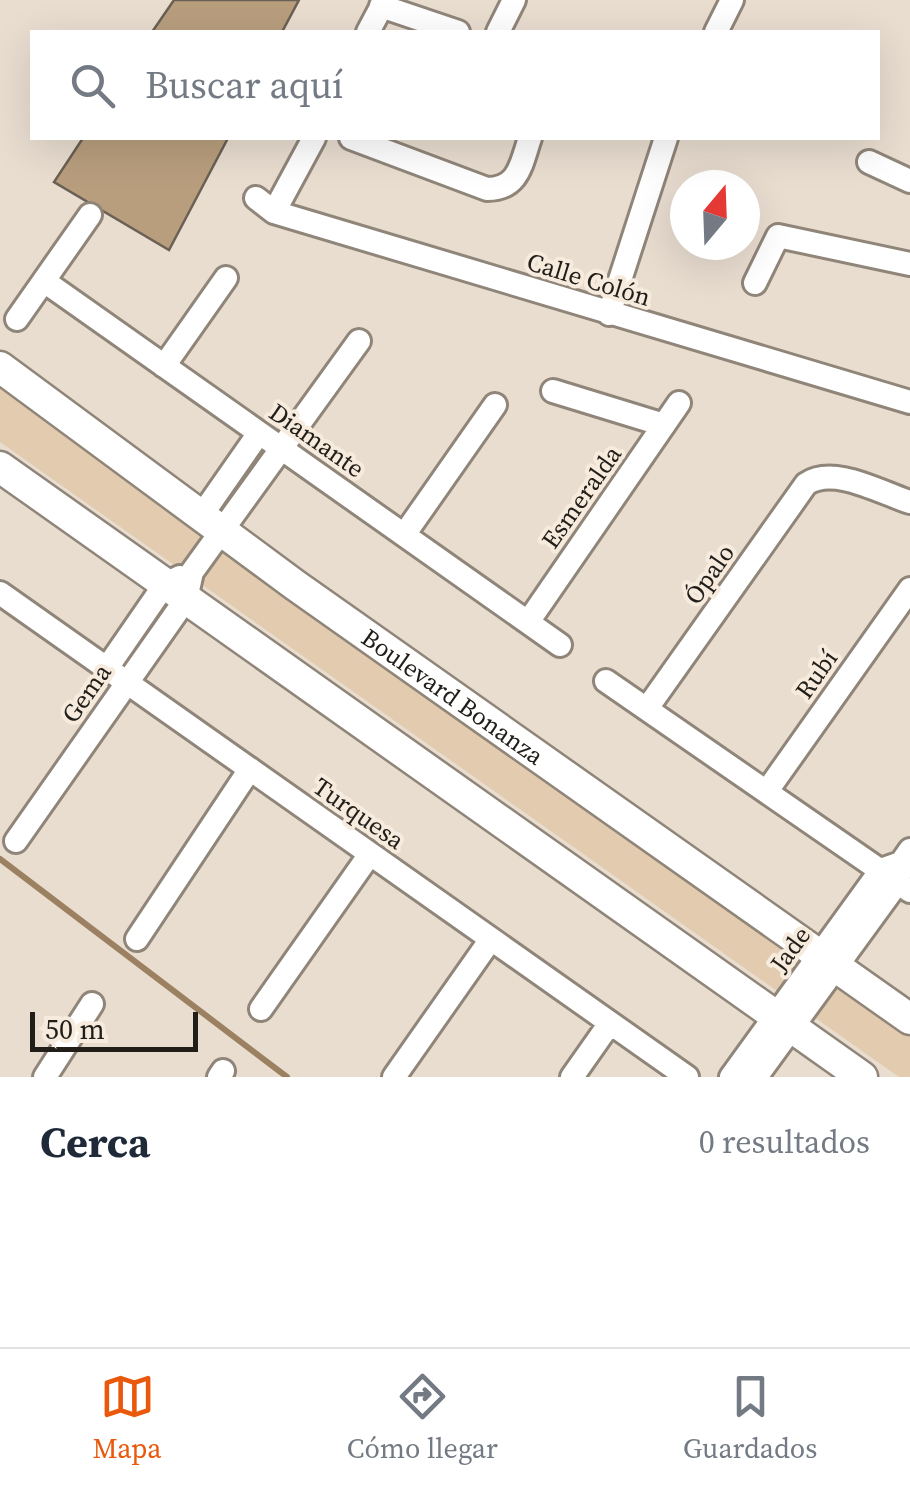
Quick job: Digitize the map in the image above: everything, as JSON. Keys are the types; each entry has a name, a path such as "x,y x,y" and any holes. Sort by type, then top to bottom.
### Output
{"street":[{"path":"499,30 514,0"},
{"path":"717,30 732,0"},
{"path":"369,30 383,3 453,30"},
{"name":"Calle Colón","path":"313,140 265,205 609,314 910,402"},
{"path":"356,140 487,189 503,189 515,181 529,140"},
{"path":"609,314 665,140"},
{"path":"869,162 910,181"},
{"path":"17,320 90,215"},
{"path":"755,283 778,236 910,264"},
{"path":"164,366 226,278"},
{"name":"Diamante","path":"44,281 560,645"},
{"name":"Gema","path":"212,524 283,450 359,341"},
{"name":"Boulevard Bonanza","path":"0,368 212,524 910,1019"},
{"path":"553,392 664,425"},
{"name":"Esmeralda","path":"528,622 680,403"},
{"path":"404,535 495,405"},
{"name":"Gema","path":"16,841 128,682 259,433"},
{"path":"0,466 181,585 862,1077"},
{"name":"Ópalo","path":"648,708 806,484 818,476 832,476 910,502"},
{"name":"Gema","path":"107,668 181,585"},
{"name":"Rubí","path":"767,791 910,588"},
{"name":"Turquesa","path":"3,602 128,682 687,1077"},
{"path":"606,680 767,791 900,871"},
{"path":"137,938 250,769"},
{"path":"262,1008 370,854"},
{"name":"Jade","path":"731,1077 784,1021 900,871"},
{"path":"394,1077 491,938"},
{"path":"45,1077 92,1004"},
{"name":"Jade","path":"756,1077 784,1021"},
{"path":"572,1077 610,1023"}],"shaded area":[{"path":"0,382 910,1028 910,1077 899,1077 0,442"}],"building":[{"path":"174,0 299,0 283,30 153,30"},
{"path":"82,140 227,140 169,250 54,182"}],"waterway":[{"path":"0,859 287,1077"}]}
